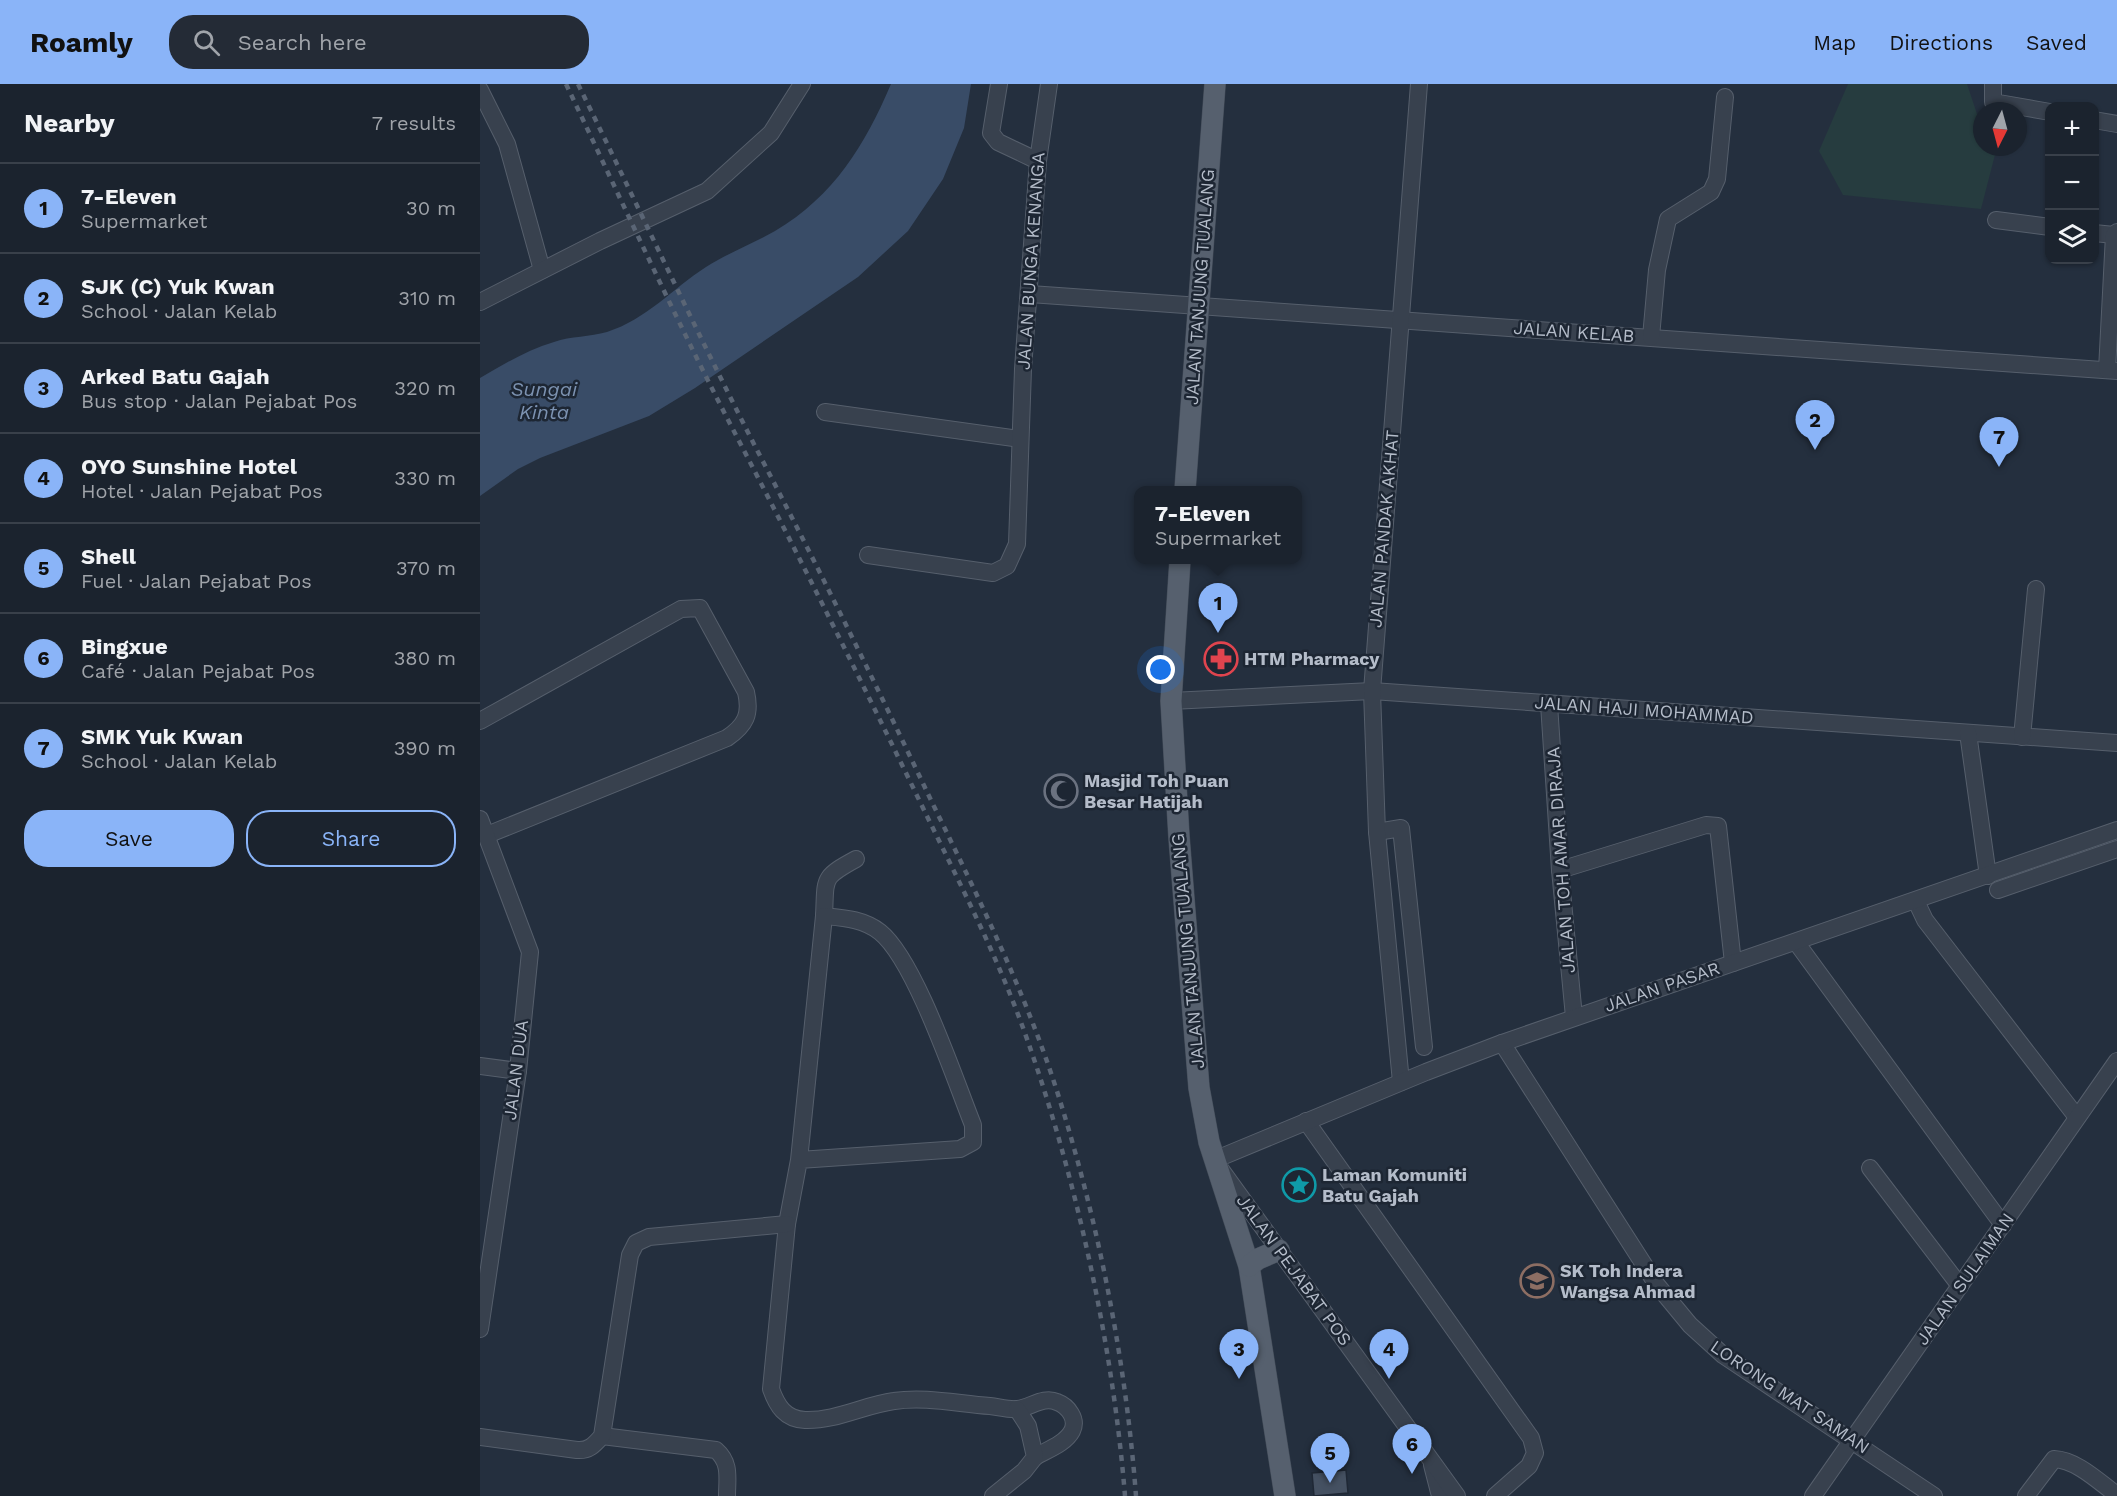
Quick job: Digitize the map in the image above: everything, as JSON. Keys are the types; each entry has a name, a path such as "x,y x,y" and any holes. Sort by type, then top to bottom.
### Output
{"main road":[{"name":"JALAN TANJUNG TUALANG","path":"1185,486 1215,84"},
{"name":"JALAN TANJUNG TUALANG","path":"1180,564 1171,700 1179,837 1199,1088 1214,1160 1249,1266 1285,1496"},
{"path":"1249,1266 1258,1259 1279,1250"}],"street":[{"path":"480,302 707,191 771,133 802,84"},
{"path":"999,84 991,133 998,142 1038,161"},
{"name":"JALAN BUNGA KENANGA","path":"868,555 993,573 1007,566 1017,544 1023,369 1038,161 1048,84"},
{"name":"JALAN PANDAK AKHAT","path":"1401,1082 1377,832 1372,691 1419,84"},
{"path":"1993,84 1993,102 2045,111"},
{"path":"480,90 507,144 542,270"},
{"path":"1651,337 1657,270 1668,219 1711,192 1717,179 1725,97"},
{"path":"2099,121 2117,124"},
{"path":"1996,220 2045,226"},
{"path":"2099,233 2116,234 2112,370"},
{"name":"JALAN KELAB","path":"1030,294 2112,370"},
{"path":"825,412 1020,439"},
{"path":"2022,737 2036,589"},
{"path":"480,721 681,609 692,607 700,608 746,692 749,706 747,719 739,730 727,738 484,827"},
{"name":"JALAN HAJI MOHAMMAD","path":"1171,700 1372,691 2117,743"},
{"name":"JALAN TOH AMAR DIRAJA","path":"1550,704 1560,870 1574,1017"},
{"path":"1968,733 1993,883 2117,849"},
{"path":"1560,870 1706,825 1718,826 1721,836 1733,963"},
{"name":"JALAN DUA","path":"480,1329 486,1235 518,1071 530,952 484,827"},
{"path":"1377,832 1401,828 1424,1047"},
{"name":"JALAN PASAR","path":"1214,1160 1401,1082 1502,1043 1916,901 1993,883 2117,830"},
{"path":"856,859 830,873 826,882 799,1160 787,1224 771,1389 776,1403 785,1415 803,1420 829,1418 894,1401 920,1400 1017,1409 1041,1401 1055,1401 1068,1407 1073,1419 1073,1429 1066,1439 1035,1457 1024,1471 993,1496"},
{"path":"1916,901 1925,920 2076,1116"},
{"path":"799,1160 960,1149 973,1142 973,1125 924,1006 901,957 880,932 857,920 824,916"},
{"path":"1796,942 2003,1226"},
{"path":"1395,1020 1421,1018"},
{"name":"LORONG MAT SAMAN","path":"1502,1043 1657,1285 1690,1325 1723,1355 1934,1496"},
{"name":"JALAN SULAIMAN","path":"1813,1496 2117,1060"},
{"path":"480,1066 518,1071"},
{"path":"1306,1121 1531,1438 1535,1453 1529,1466 1495,1496"},
{"name":"JALAN PEJABAT POS","path":"1214,1160 1457,1496"},
{"path":"1870,1168 1960,1286"},
{"path":"480,1437 585,1450 593,1446 602,1436 630,1255 636,1243 649,1238 787,1224"},
{"path":"1017,1409 1028,1426 1035,1457"},
{"path":"602,1436 716,1450 725,1458 727,1466 727,1496"},
{"path":"2026,1496 2054,1459 2063,1459 2073,1464 2117,1495"},
{"path":"1432,1461 1432,1474 1440,1496"}],"green space":[{"path":"1848,84 1967,84 1973,102 1973,156 1995,156 1981,209 1843,195 1819,151"}],"water":[{"name":"Sungai Kinta","path":"891,84 971,84 964,128 943,179 908,231 858,277 695,388 649,416 540,458 518,469 480,496 480,378 544,345 601,334 635,319 706,267 775,231 796,217 831,185 845,167 870,128"}],"building":[{"path":"1346,1470 1348,1493 1314,1496 1312,1473"}],"railway":[{"path":"566,84 685,334 826,611 965,893 1016,1009 1062,1149 1090,1264 1112,1382 1125,1496"},
{"path":"578,84 711,359 886,707 983,908 1033,1024 1061,1104 1099,1249 1126,1397 1136,1496"}],"place":[{"name":"SJK (C) Yuk Kwan","path":"1815,450"},
{"name":"SMK Yuk Kwan","path":"1999,467"},
{"name":"7-Eleven","path":"1218,633"},
{"name":"HTM Pharmacy","path":"1221,659"},
{"name":"Masjid Toh Puan Besar Hatijah","path":"1061,791"},
{"name":"Laman Komuniti Batu Gajah","path":"1299,1185"},
{"name":"SK Toh Indera Wangsa Ahmad","path":"1537,1281"},
{"name":"Arked Batu Gajah","path":"1239,1379"},
{"name":"OYO Sunshine Hotel","path":"1389,1379"},
{"name":"Bingxue","path":"1412,1474"},
{"name":"Shell","path":"1330,1483"}]}
